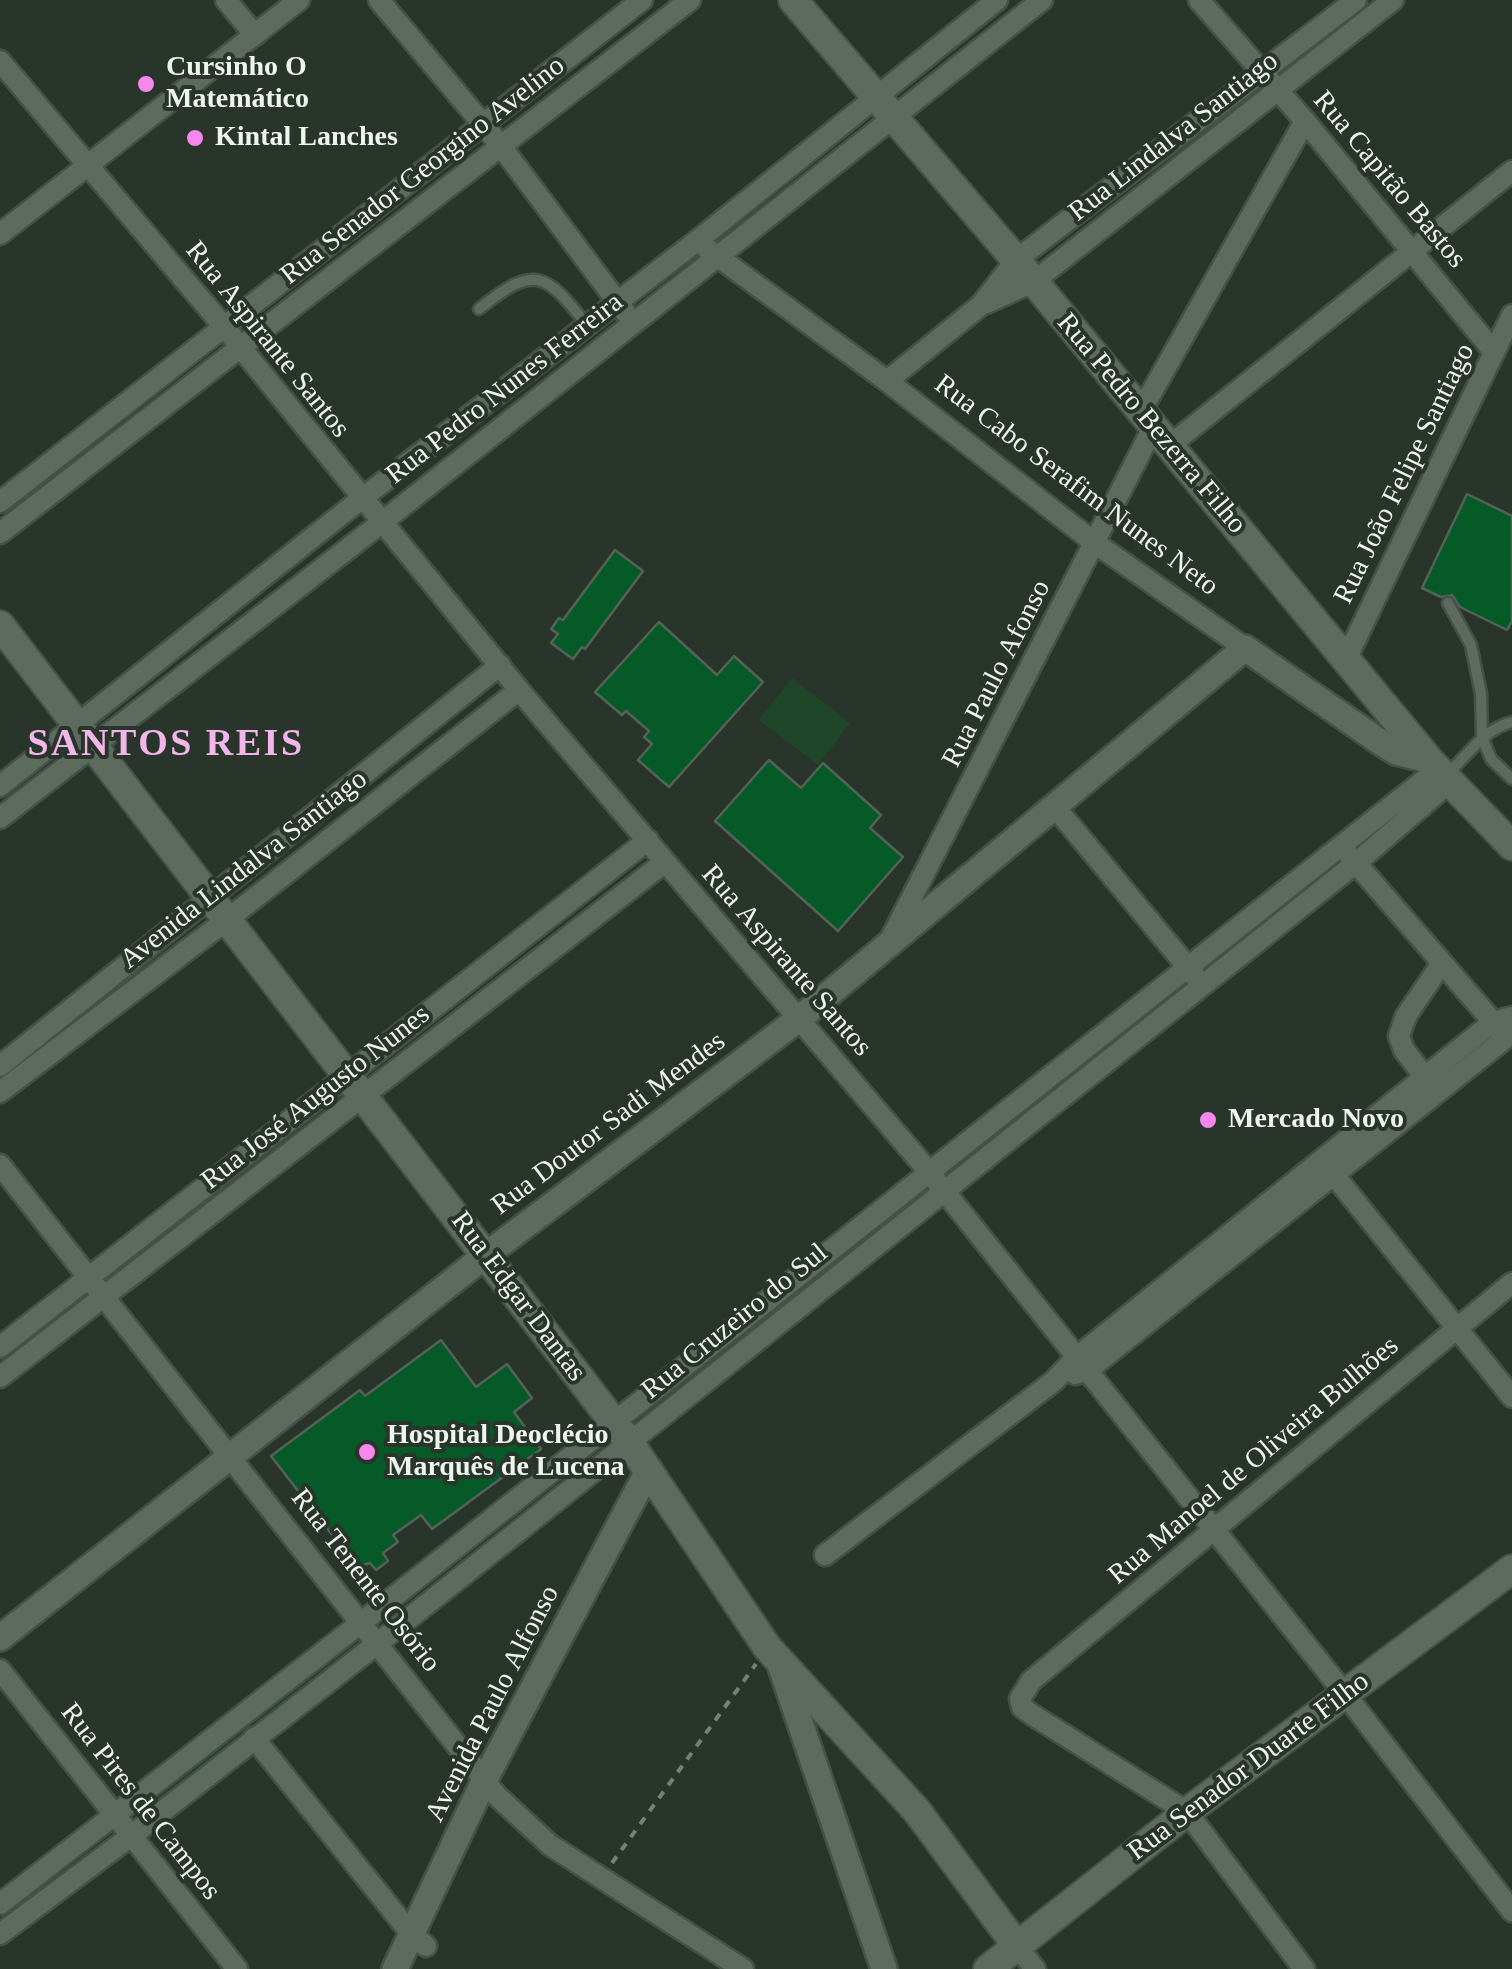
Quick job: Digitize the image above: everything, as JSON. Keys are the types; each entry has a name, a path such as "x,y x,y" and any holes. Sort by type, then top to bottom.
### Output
{"main road":[{"name":"Rua Pedro Bezerra Filho","path":"793,0 1441,771 1512,846"},
{"name":"Rua Edgar Dantas","path":"0,625 621,1432 774,1656 916,1811 1016,1945"},
{"name":"Rua Senador Duarte Filho","path":"988,1969 1186,1812 1510,1574"}],"street":[{"path":"226,0 254,35"},
{"path":"0,234 300,0"},
{"path":"379,0 501,146 633,322"},
{"name":"Rua Senador Georgino Avelino","path":"0,502 642,0"},
{"name":"Rua Senador Georgino Avelino","path":"0,533 690,0"},
{"name":"Rua Pedro Nunes Ferreira","path":"0,786 86,736 381,523 716,256 884,107 996,0"},
{"name":"Rua Pedro Nunes Ferreira","path":"0,818 86,736 362,498 697,240 884,107 983,47 1042,0"},
{"name":"Rua Capitão Bastos","path":"1199,0 1305,121 1494,352"},
{"name":"Rua Lindalva Santiago","path":"887,381 1337,9 1356,0"},
{"name":"Rua Lindalva Santiago","path":"1024,271 1279,91 1393,0"},
{"path":"966,25 983,47"},
{"name":"Rua Aspirante Santos","path":"0,61 226,328 519,690 930,1173 1345,1694 1512,1911"},
{"path":"1154,429 1305,121"},
{"name":"Rua Paulo Afonso","path":"888,944 1154,429 1413,251 1512,172"},
{"name":"Rua Cabo Serafim Nunes Neto","path":"697,240 1095,543 1380,742 1441,771"},
{"name":"Rua João Felipe Santiago","path":"1346,657 1512,315"},
{"name":"Rua Doutor Sadi Mendes","path":"0,1638 486,1255 800,1018 1244,648"},
{"name":"Avenida Lindalva Santiago","path":"0,1092 220,909 500,664"},
{"name":"Avenida Lindalva Santiago","path":"0,1066 519,690"},
{"name":"Rua Cruzeiro do Sul","path":"0,1934 378,1643 621,1432 733,1327 1441,771"},
{"name":"Rua Cruzeiro do Sul","path":"0,1904 362,1622 621,1432 749,1346 1356,864 1441,771"},
{"path":"1055,807 1202,986"},
{"name":"Rua José Augusto Nunes","path":"0,1377 104,1297 648,840"},
{"path":"1341,846 1442,963 1506,1026"},
{"name":"Rua José Augusto Nunes","path":"0,1347 665,862"},
{"path":"1425,1077 1404,1050 1399,1036 1406,1016 1442,963"},
{"path":"1328,1167 1425,1077 1506,1026"},
{"path":"826,1555 1054,1380 1082,1363 1506,1026"},
{"name":"Rua Tenente Osório","path":"0,1164 491,1787 550,1844 743,1969"},
{"path":"1328,1167 1512,1397"},
{"path":"866,1222 882,1240"},
{"name":"Rua Manoel de Oliveira Bulhões","path":"1186,1812 1022,1707 1020,1699 1030,1681 1512,1283"},
{"path":"733,1327 749,1346"},
{"name":"Avenida Paulo Alfonso","path":"413,1969 420,1941 491,1787 654,1477"},
{"path":"774,1656 884,1969"},
{"name":"Rua Pires de Campos","path":"0,1670 236,1969"},
{"path":"254,1738 420,1941"},
{"path":"1186,1812 1304,1969"},
{"name":"Avenida Paulo Alfonso","path":"395,1969 420,1941"},
{"name":"Rua Edgar Dantas","path":"1016,1945 1035,1969"}],"lane":[{"path":"479,309 516,283 538,280 559,290 587,325"},
{"path":"1448,603 1471,645 1482,694 1482,737 1491,760 1512,780"},
{"path":"1441,771 1496,726 1512,722"}],"path":[{"path":"600,1878 727,1707 774,1656"}],"green space":[{"path":"792,678 850,723 818,765 759,720"},
{"path":"358,1635 366,1642 142,1820 134,1809"},
{"path":"114,1826 121,1834 0,1928 0,1914"}],"building":[{"path":"1467,494 1512,516 1512,621 1507,630 1460,607 1452,595 1441,597 1422,588"},
{"path":"615,550 643,571 585,649 582,647 573,659 551,643 558,634 551,629 559,618 563,620"},
{"path":"659,622 717,675 734,656 763,682 669,787 638,760 652,744 644,737 649,731 595,692"},
{"path":"769,760 801,788 823,763 881,815 870,828 903,857 838,931 715,821"},
{"name":"Hospital Deoclécio Marquês de Lucena","path":"441,1340 476,1387 507,1364 532,1398 514,1412 541,1449 432,1529 421,1515 393,1535 398,1542 383,1553 388,1561 376,1570 370,1563 357,1567 271,1456 360,1390 365,1396"}],"place":[{"name":"Cursinho O Matemático","path":"146,84"},
{"name":"Kintal Lanches","path":"195,138"},
{"name":"Mercado Novo","path":"1208,1120"},
{"name":"Hospital Deoclécio Marquês de Lucena","path":"367,1452"}],"district":[{"name":"SANTOS REIS","path":"166,745"}]}
